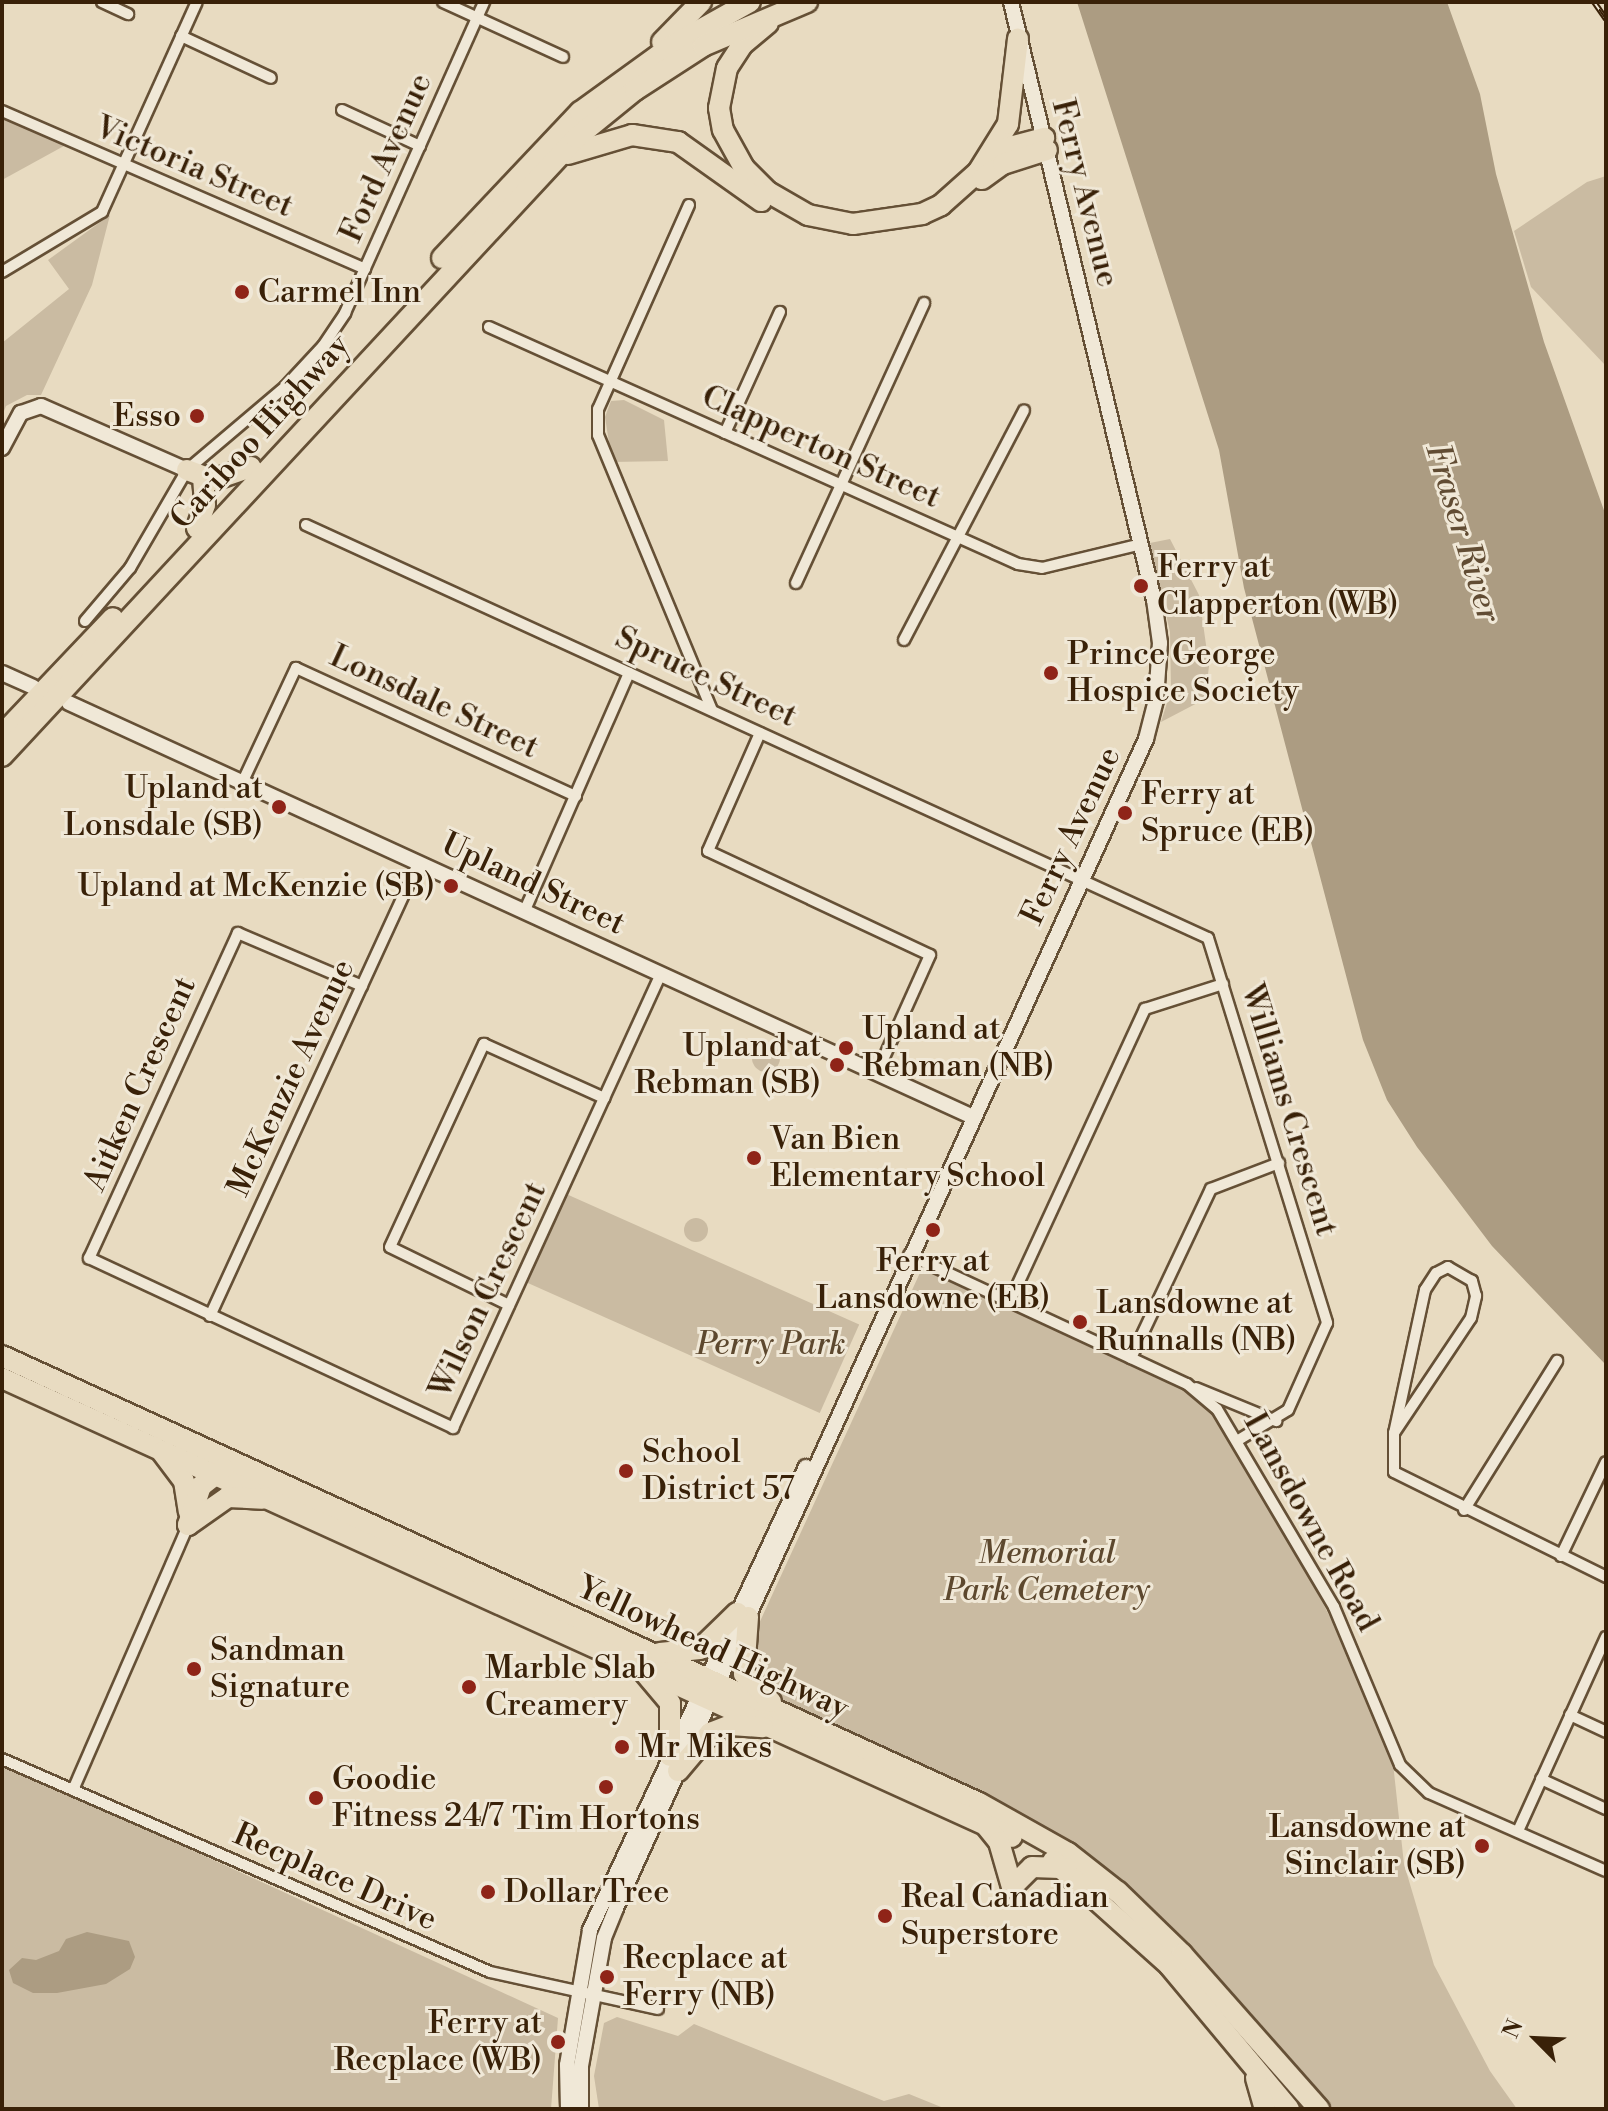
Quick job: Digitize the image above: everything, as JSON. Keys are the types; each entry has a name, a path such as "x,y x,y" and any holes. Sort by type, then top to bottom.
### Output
{"highway":[{"path":"623,77 701,2"},
{"name":"Cariboo Highway","path":"2,735 197,528 538,153 623,77 750,2"},
{"name":"Cariboo Highway","path":"2,756 541,172 635,90 703,46 807,2"},
{"path":"780,13 733,56 722,79 719,108 723,130 744,168 790,207 853,224 902,220 951,197 995,151 1015,95 1018,39"},
{"path":"541,172 590,144 632,135 656,137 697,151 757,199 802,224 873,233 923,221 946,210 1003,164 1045,144"},
{"path":"995,151 1045,144"},
{"path":"197,528 205,505 195,474 227,478 251,467"},
{"name":"Yellowhead Highway","path":"2,1356 645,1660"},
{"name":"Yellowhead Highway","path":"2,1378 780,1721 1067,1868 1169,1965 1289,2109"},
{"path":"2,1393 29,1391"},
{"path":"154,1443 180,1472 188,1519"},
{"path":"188,1519 214,1471 225,1468 266,1479"},
{"path":"188,1519 228,1497 280,1501"},
{"path":"674,1764 670,1703 645,1660 700,1649 742,1615"},
{"path":"742,1615 744,1674 780,1721"},
{"path":"674,1764 710,1733 731,1725 780,1721"},
{"name":"Yellowhead Highway","path":"780,1721 979,1803 1068,1853 1118,1892 1182,1954 1319,2109"},
{"path":"985,1824 999,1842 1012,1887 1032,1867 1067,1868"},
{"path":"1245,2057 1265,2109"},
{"path":"1297,2109 1311,2109"}],"main road":[{"name":"Ferry Avenue","path":"568,2109 567,2065 586,1993 604,1938 674,1764 1082,882 1146,739 1156,700 1160,643 1141,544 1011,2"},
{"path":"2,448 14,422 30,406 50,409 195,474"},
{"path":"2,673 33,687"},
{"name":"Upland Street","path":"69,703 973,1117"},
{"name":"Ferry Avenue","path":"581,2109 586,1993"}],"street":[{"path":"102,2 128,14"},
{"path":"2,272 102,212 197,2"},
{"path":"443,2 563,57"},
{"name":"Ford Avenue","path":"85,621 130,568 195,474 323,346 365,269 484,2"},
{"path":"181,36 271,78"},
{"path":"342,110 420,146"},
{"name":"Victoria Street","path":"2,111 122,167 365,269"},
{"path":"689,205 598,409 604,459 712,710"},
{"path":"796,583 924,303"},
{"path":"725,433 780,312"},
{"name":"Clapperton Street","path":"489,327 1018,564 1042,568 1141,544"},
{"path":"904,640 1024,410"},
{"name":"Spruce Street","path":"306,525 1082,882"},
{"name":"Lonsdale Street","path":"243,781 296,668 576,796"},
{"path":"525,910 629,673"},
{"path":"760,733 708,851 930,955 877,1073"},
{"name":"McKenzie Avenue","path":"210,1316 419,862"},
{"name":"Williams Crescent","path":"1082,882 1208,938 1327,1323 1288,1410 1276,1421 1240,1439"},
{"name":"Aitken Crescent","path":"210,1316 89,1258 238,933 362,986"},
{"name":"Wilson Crescent","path":"210,1316 453,1428 661,974"},
{"path":"1010,1301 1145,1009 1223,984"},
{"path":"509,1305 390,1247 484,1044 604,1098"},
{"path":"1131,1358 1211,1189 1279,1163"},
{"name":"Lansdowne Road","path":"909,1255 1187,1384 1217,1409 1240,1439 1334,1607 1400,1765 1429,1793 1606,1871"},
{"path":"1394,1433 1471,1318 1476,1296 1472,1281 1448,1267 1436,1273 1425,1290 1394,1433 1394,1472 1464,1510 1606,1577"},
{"path":"1464,1510 1557,1361"},
{"path":"1187,1384 1276,1421"},
{"path":"1561,1556 1606,1462"},
{"path":"73,1790 188,1519"},
{"path":"1518,1831 1570,1715 1602,1656 1606,1637"},
{"path":"1570,1715 1606,1732"},
{"name":"Recplace Drive","path":"2,1759 490,1972 658,2009"},
{"path":"1541,1779 1606,1809"}],"green space":[{"path":"2,109 73,141 2,180"},
{"path":"1606,176 1606,366 1531,287 1514,231 1587,182"},
{"path":"110,215 92,285 41,395 27,395 6,406 2,416 2,343 69,289 48,260"},
{"path":"624,400 664,420 668,461 612,462 605,417 611,401"},
{"path":"1170,539 1199,595 1209,666 1205,699 1161,722 1171,690 1170,632 1150,543"},
{"path":"766,1044 776,1048 780,1058 776,1068 766,1072 756,1068 752,1058 756,1048"},
{"name":"Perry Park","path":"555,1189 859,1324 820,1413 516,1278"},
{"path":"696,1218 705,1221 708,1230 705,1239 696,1242 687,1239 684,1230 687,1221"},
{"name":"Memorial Park Cemetery","path":"924,1264 1186,1381 1240,1446 1360,1674 1392,1754 1404,1864 1434,1965 1490,2071 1517,2109 1333,2109 1163,1918 1087,1852 970,1790 786,1706 759,1684 751,1641"},
{"path":"2,1763 558,2018 551,2109 2,2109"},
{"path":"617,2017 678,2036 694,2024 884,2101 909,2094 946,2109 599,2109 594,2076 604,2023"}],"water":[{"name":"Fraser River","path":"1077,2 1447,2 1480,94 1496,174 1544,342 1606,516 1606,1365 1492,1246 1417,1147 1387,1100 1363,1040 1244,588 1219,450"},
{"path":"87,1932 129,1941 135,1957 130,1969 106,1984 57,1993 33,1993 13,1983 9,1970 22,1958 36,1960 59,1951 66,1939"}],"railway":[{"path":"1594,2 1606,19"}],"place":[{"name":"Carmel Inn","path":"242,292"},
{"name":"Esso","path":"197,416"},
{"name":"Ferry at Clapperton (WB)","path":"1141,586"},
{"name":"Prince George Hospice Society","path":"1051,673"},
{"name":"Upland at Lonsdale (SB)","path":"279,807"},
{"name":"Ferry at Spruce (EB)","path":"1125,813"},
{"name":"Upland at McKenzie (SB)","path":"451,886"},
{"name":"Upland at Rebman (NB)","path":"846,1048"},
{"name":"Upland at Rebman (SB)","path":"837,1065"},
{"name":"Van Bien Elementary School","path":"754,1158"},
{"name":"Ferry at Lansdowne (EB)","path":"933,1230"},
{"name":"Lansdowne at Runnalls (NB)","path":"1080,1322"},
{"name":"School District 57","path":"626,1471"},
{"name":"Sandman Signature","path":"194,1669"},
{"name":"Marble Slab Creamery","path":"469,1687"},
{"name":"Mr Mikes","path":"622,1747"},
{"name":"Tim Hortons","path":"606,1787"},
{"name":"Goodie Fitness 24/7","path":"316,1798"},
{"name":"Lansdowne at Sinclair (SB)","path":"1482,1846"},
{"name":"Dollar Tree","path":"488,1892"},
{"name":"Real Canadian Superstore","path":"885,1916"},
{"name":"Recplace at Ferry (NB)","path":"607,1977"},
{"name":"Ferry at Recplace (WB)","path":"558,2042"}]}
